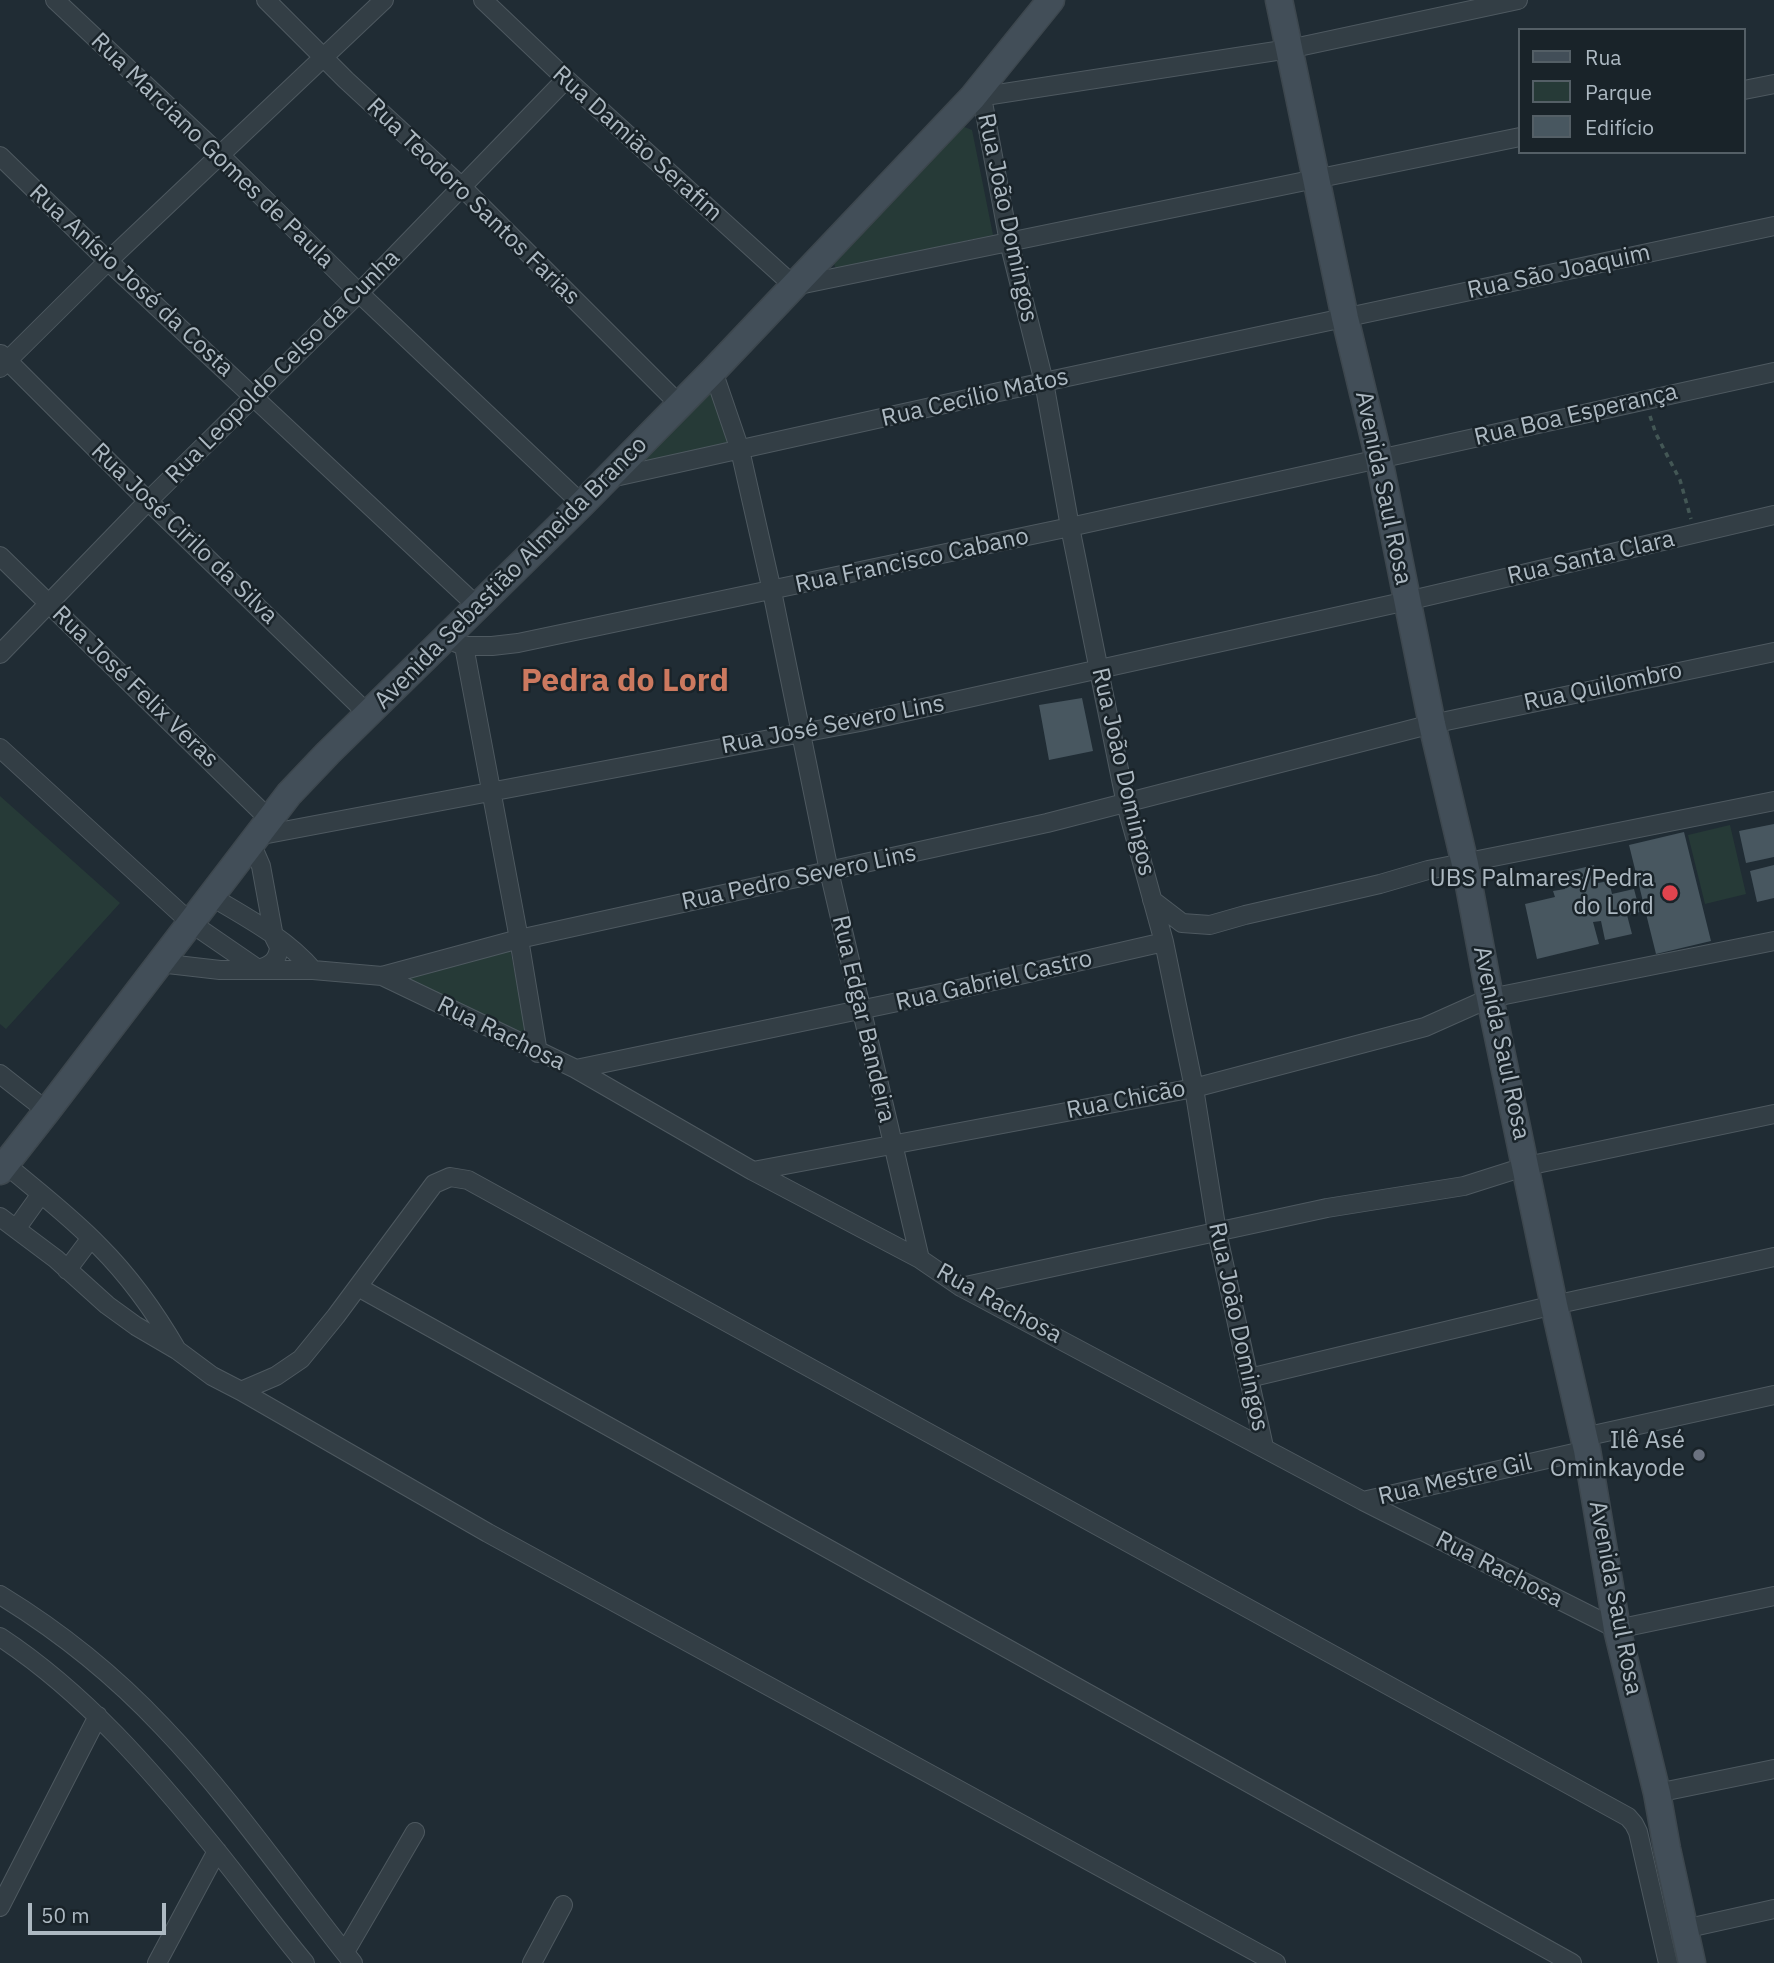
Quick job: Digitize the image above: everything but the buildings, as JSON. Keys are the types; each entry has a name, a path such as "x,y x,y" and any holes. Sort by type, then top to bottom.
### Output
{"street":[{"name":"Rua Marciano Gomes de Paula","path":"55,0 582,504"},
{"name":"Rua Teodoro Santos Farias","path":"266,0 323,58 462,187 679,404"},
{"path":"3,361 384,0"},
{"name":"Rua Damião Serafim","path":"483,0 794,286"},
{"name":"Avenida Sebastião Almeida Branco","path":"3,1167 259,833 308,774 368,714 454,642 477,606 713,371 977,98 1051,0"},
{"name":"Avenida Saul Rosa","path":"1279,0 1345,318 1379,459 1432,724 1465,864 1554,1305 1586,1444 1617,1629 1657,1793 1692,1963"},
{"path":"977,98 1289,49 1518,0"},
{"name":"Rua Leopoldo Celso da Cunha","path":"0,654 148,501 359,293 566,79"},
{"path":"1746,90 1774,84"},
{"name":"Rua João Domingos","path":"977,98 1044,382 1070,527 1126,804 1164,942 1194,1088 1217,1231 1264,1447"},
{"path":"794,286 1518,137"},
{"name":"Rua Anísio José da Costa","path":"0,156 108,261 477,606"},
{"name":"Rua São Joaquim","path":"1345,318 1774,226"},
{"name":"Rua Cecílio Matos","path":"606,479 1345,318"},
{"name":"Rua José Cirilo da Silva","path":"3,361 368,714"},
{"name":"Rua Edgar Bandeira","path":"713,371 740,450 772,591 829,871 919,1259"},
{"name":"Rua Boa Esperança","path":"1379,459 1774,372"},
{"name":"Rua Francisco Cabano","path":"454,642 492,646 518,643 772,591 1379,459"},
{"name":"Rua Santa Clara","path":"1407,601 1774,516"},
{"name":"Rua José Felix Veras","path":"0,556 49,604 259,833"},
{"name":"Rua José Severo Lins","path":"259,833 860,722 1407,601"},
{"path":"454,642 492,792 538,1053"},
{"name":"Rua Quilombro","path":"1432,724 1774,652"},
{"name":"Rua Pedro Severo Lins","path":"159,963 220,970 313,970 382,976 519,939 1047,823 1432,724"},
{"path":"0,748 191,923 258,970 269,966 277,957 279,947 274,937 261,866 259,833"},
{"path":"1152,900 1182,923 1210,925 1428,870 1774,801"},
{"path":"212,897 300,954 313,970"},
{"name":"Rua Chicão","path":"753,1171 1194,1088 1425,1027 1490,998 1774,941"},
{"name":"Rua Gabriel Castro","path":"576,1069 862,1010 1164,942"},
{"name":"Rua Rachosa","path":"382,976 576,1069 753,1171 919,1259 961,1287 1363,1501 1617,1629"},
{"path":"0,1074 47,1111"},
{"path":"961,1287 1327,1208 1464,1185 1527,1166 1774,1114"},
{"path":"3,1167 41,1194 91,1238 156,1314 177,1350"},
{"path":"241,1391 276,1376 301,1359 434,1184 450,1177 463,1178 1628,1818 1638,1832 1668,1963"},
{"path":"16,1229 41,1194"},
{"path":"0,1217 107,1305 212,1376 488,1533 1276,1963"},
{"path":"67,1270 91,1238"},
{"path":"1250,1378 1554,1305 1774,1257"},
{"path":"358,1287 1572,1963"},
{"name":"Rua Mestre Gil","path":"1363,1501 1774,1395"},
{"path":"0,1595 88,1658 125,1689 162,1726 234,1808 349,1958 415,1832"},
{"path":"1617,1629 1774,1596"},
{"path":"0,1637 51,1674 98,1716 140,1760 217,1851 305,1963"},
{"path":"0,1907 98,1716"},
{"path":"1657,1793 1774,1769"},
{"path":"158,1963 217,1851"},
{"path":"532,1963 563,1905"},
{"path":"1684,1929 1774,1909"}],"path":[{"path":"1645,400 1656,434 1681,480 1695,535"}],"green space":[{"path":"962,126 972,130 993,235 836,269 834,264"},
{"path":"711,393 729,443 635,466"},
{"path":"0,796 120,903 6,1029 0,1024"},
{"path":"1730,825 1746,894 1705,904 1688,835"},
{"path":"510,949 528,1039 402,979"}],"place":[{"name":"UBS Palmares/Pedra do Lord","path":"1670,893"},
{"name":"Ilê Asé Ominkayode","path":"1699,1455"}],"district":[{"name":"Pedra do Lord","path":"625,682"}]}
